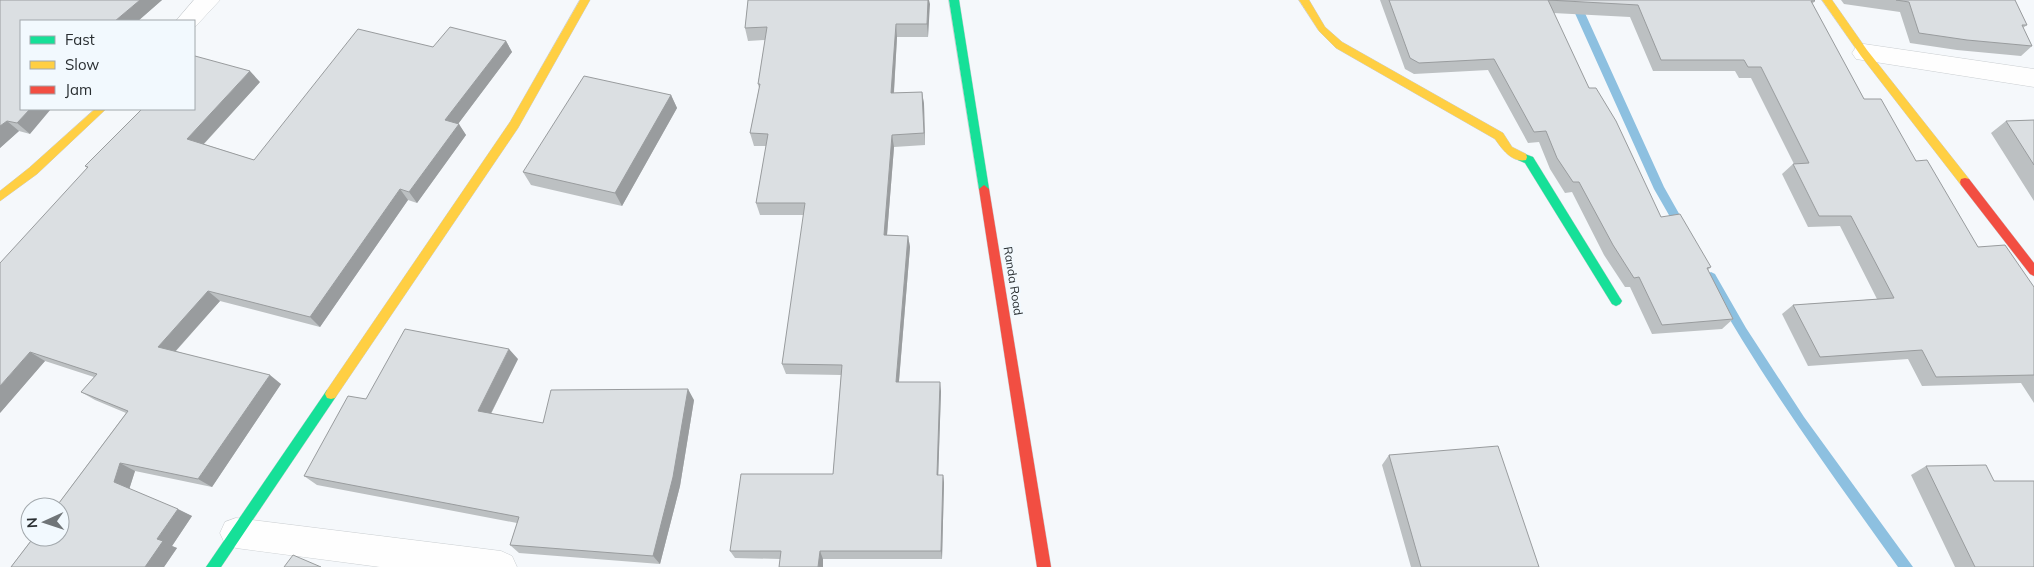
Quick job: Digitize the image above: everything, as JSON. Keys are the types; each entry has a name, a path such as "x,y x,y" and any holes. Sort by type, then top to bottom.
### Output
{"street":[{"path":"189,20 208,0"},
{"path":"213,567 514,125 585,0"},
{"name":"Randa Road","path":"954,0 1044,567"},
{"path":"1304,0 1322,29 1339,45 1499,136 1508,150 1529,160 1616,301"},
{"path":"1827,0 1864,53 2034,271"},
{"path":"1864,53 2034,78"},
{"path":"0,197 33,171 100,110"},
{"path":"236,533 500,567"}],"building":[{"path":"0,0 140,0 116,20 20,20 20,110 29,110 17,123 7,121 0,126"},
{"path":"748,0 928,0 927,24 896,24 891,93 922,92 924,133 892,135 884,235 908,236 896,382 940,382 937,475 943,475 941,551 820,551 818,567 779,567 781,551 730,551 741,474 833,474 842,365 782,364 805,203 756,203 768,134 750,133 760,84 758,84 767,27 745,28"},
{"path":"1389,0 1548,0 1589,88 1596,88 1616,121 1661,217 1680,214 1711,267 1707,268 1733,319 1662,325 1639,277 1634,278 1613,245 1579,182 1573,182 1557,158 1546,131 1534,132 1494,59 1419,63 1410,58"},
{"path":"1548,0 1814,0 1811,1 1864,99 1881,99 1916,161 1927,160 1978,247 2005,245 2034,287 2034,375 1936,377 1922,350 1820,357 1793,305 1894,298 1851,216 1819,216 1793,164 1809,163 1761,67 1748,67 1744,60 1661,60 1638,5"},
{"path":"1896,0 2015,0 2027,25 2022,25 2032,46 1919,33 1909,2"},
{"path":"450,27 506,41 445,120 459,124 409,192 400,189 310,317 208,291 158,347 270,375 198,479 120,463 114,482 178,509 157,539 163,541 145,567 11,567 26,547 70,547 70,497 64,497 128,411 81,392 97,374 30,352 0,386 0,263 88,167 85,166 141,110 195,110 195,56 250,71 187,139 254,160 358,29 433,47"},
{"path":"584,76 671,95 615,193 523,172"},
{"path":"2034,120 2034,165 2006,121"},
{"path":"405,329 509,349 478,411 543,423 551,390 688,389 673,477 653,556 510,545 519,517 304,476 348,396 366,399"},
{"path":"1498,446 1539,567 1421,567 1389,455"},
{"path":"1986,465 1994,481 2034,481 2034,567 1975,567 1926,466"},
{"path":"293,555 321,567 284,567"}],"waterway":[{"path":"1574,0 1659,189 1681,226"},
{"path":"1711,277 1742,332 1800,421 1906,567"}],"traffic: fast":[{"path":"954,0 984,189"},
{"path":"1522,157 1529,160 1616,301"},
{"path":"213,567 331,394"}],"traffic: slow":[{"path":"331,394 514,125 585,0"},
{"path":"1304,0 1322,29 1339,45 1499,136 1508,150 1522,157"},
{"path":"1827,0 1864,53 1965,182"},
{"path":"0,197 33,171 100,110"}],"traffic: jam":[{"path":"1965,182 2034,271"},
{"path":"984,189 1044,567"}]}
